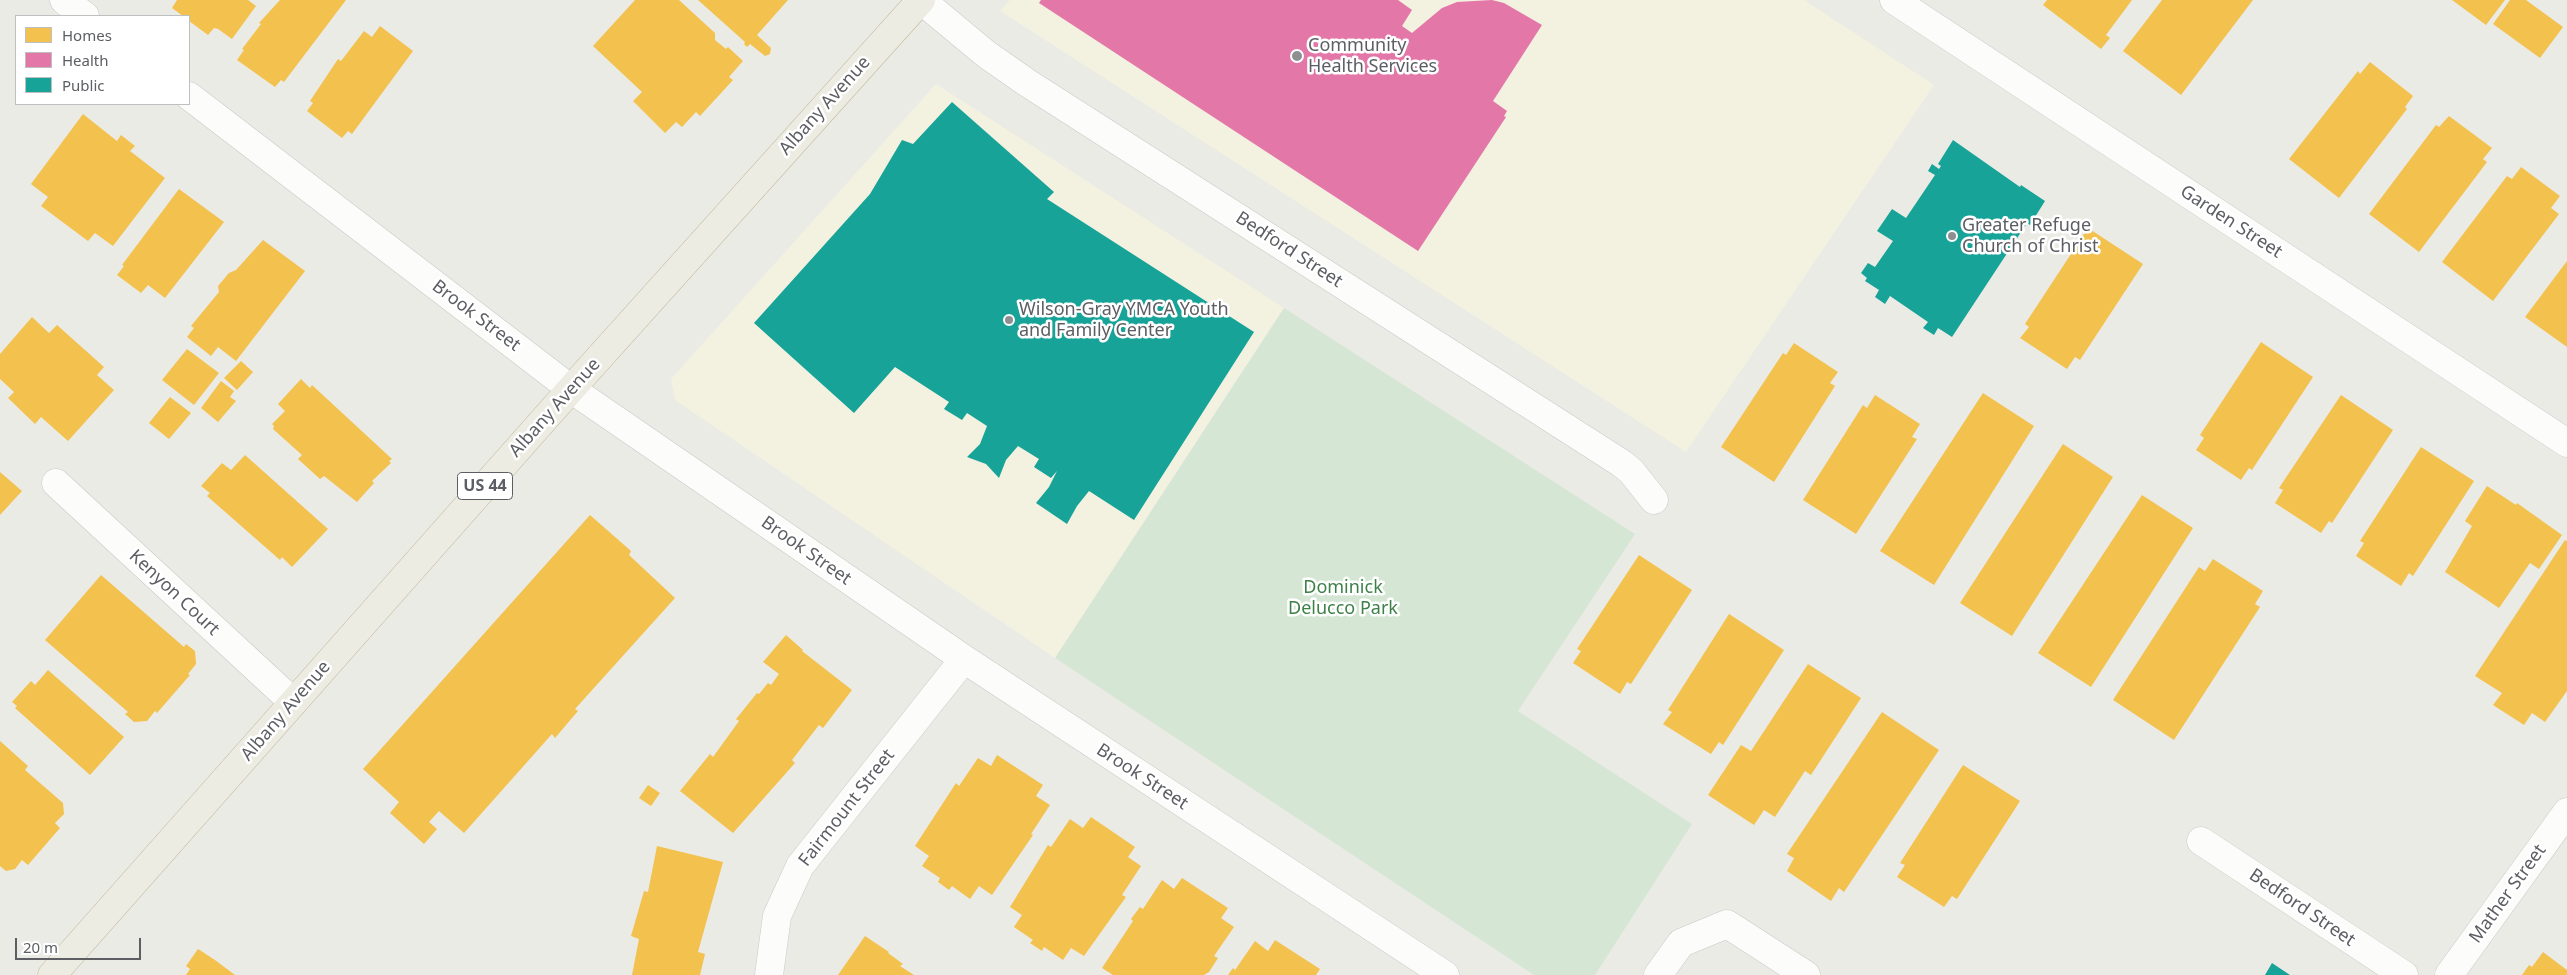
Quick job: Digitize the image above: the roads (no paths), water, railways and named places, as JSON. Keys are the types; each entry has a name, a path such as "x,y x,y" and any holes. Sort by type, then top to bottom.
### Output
{"highway":[{"name":"Albany Avenue","path":"52,975 571,389 921,0"}],"street":[{"path":"64,0 84,15"},
{"name":"Bedford Street","path":"921,0 986,54 1026,82 1615,459 1631,471 1654,500"},
{"name":"Garden Street","path":"1894,0 2567,443"},
{"name":"Brook Street","path":"190,97 571,389 964,659 1445,975"},
{"name":"Kenyon Court","path":"56,483 293,702"},
{"name":"Fairmount Street","path":"769,975 777,916 800,866 964,659"},
{"name":"Mather Street","path":"2449,975 2567,812"},
{"name":"Bedford Street","path":"2201,840 2404,975"},
{"path":"1658,975 1681,943 1727,924 1806,975"}],"place":[{"name":"Community Health Services","path":"1297,56"},
{"name":"Greater Refuge Church of Christ","path":"1952,236"},
{"name":"Wilson-Gray YMCA Youth and Family Center","path":"1009,320"}],"park label":[{"name":"Dominick Delucco Park","path":"1343,598"}]}
